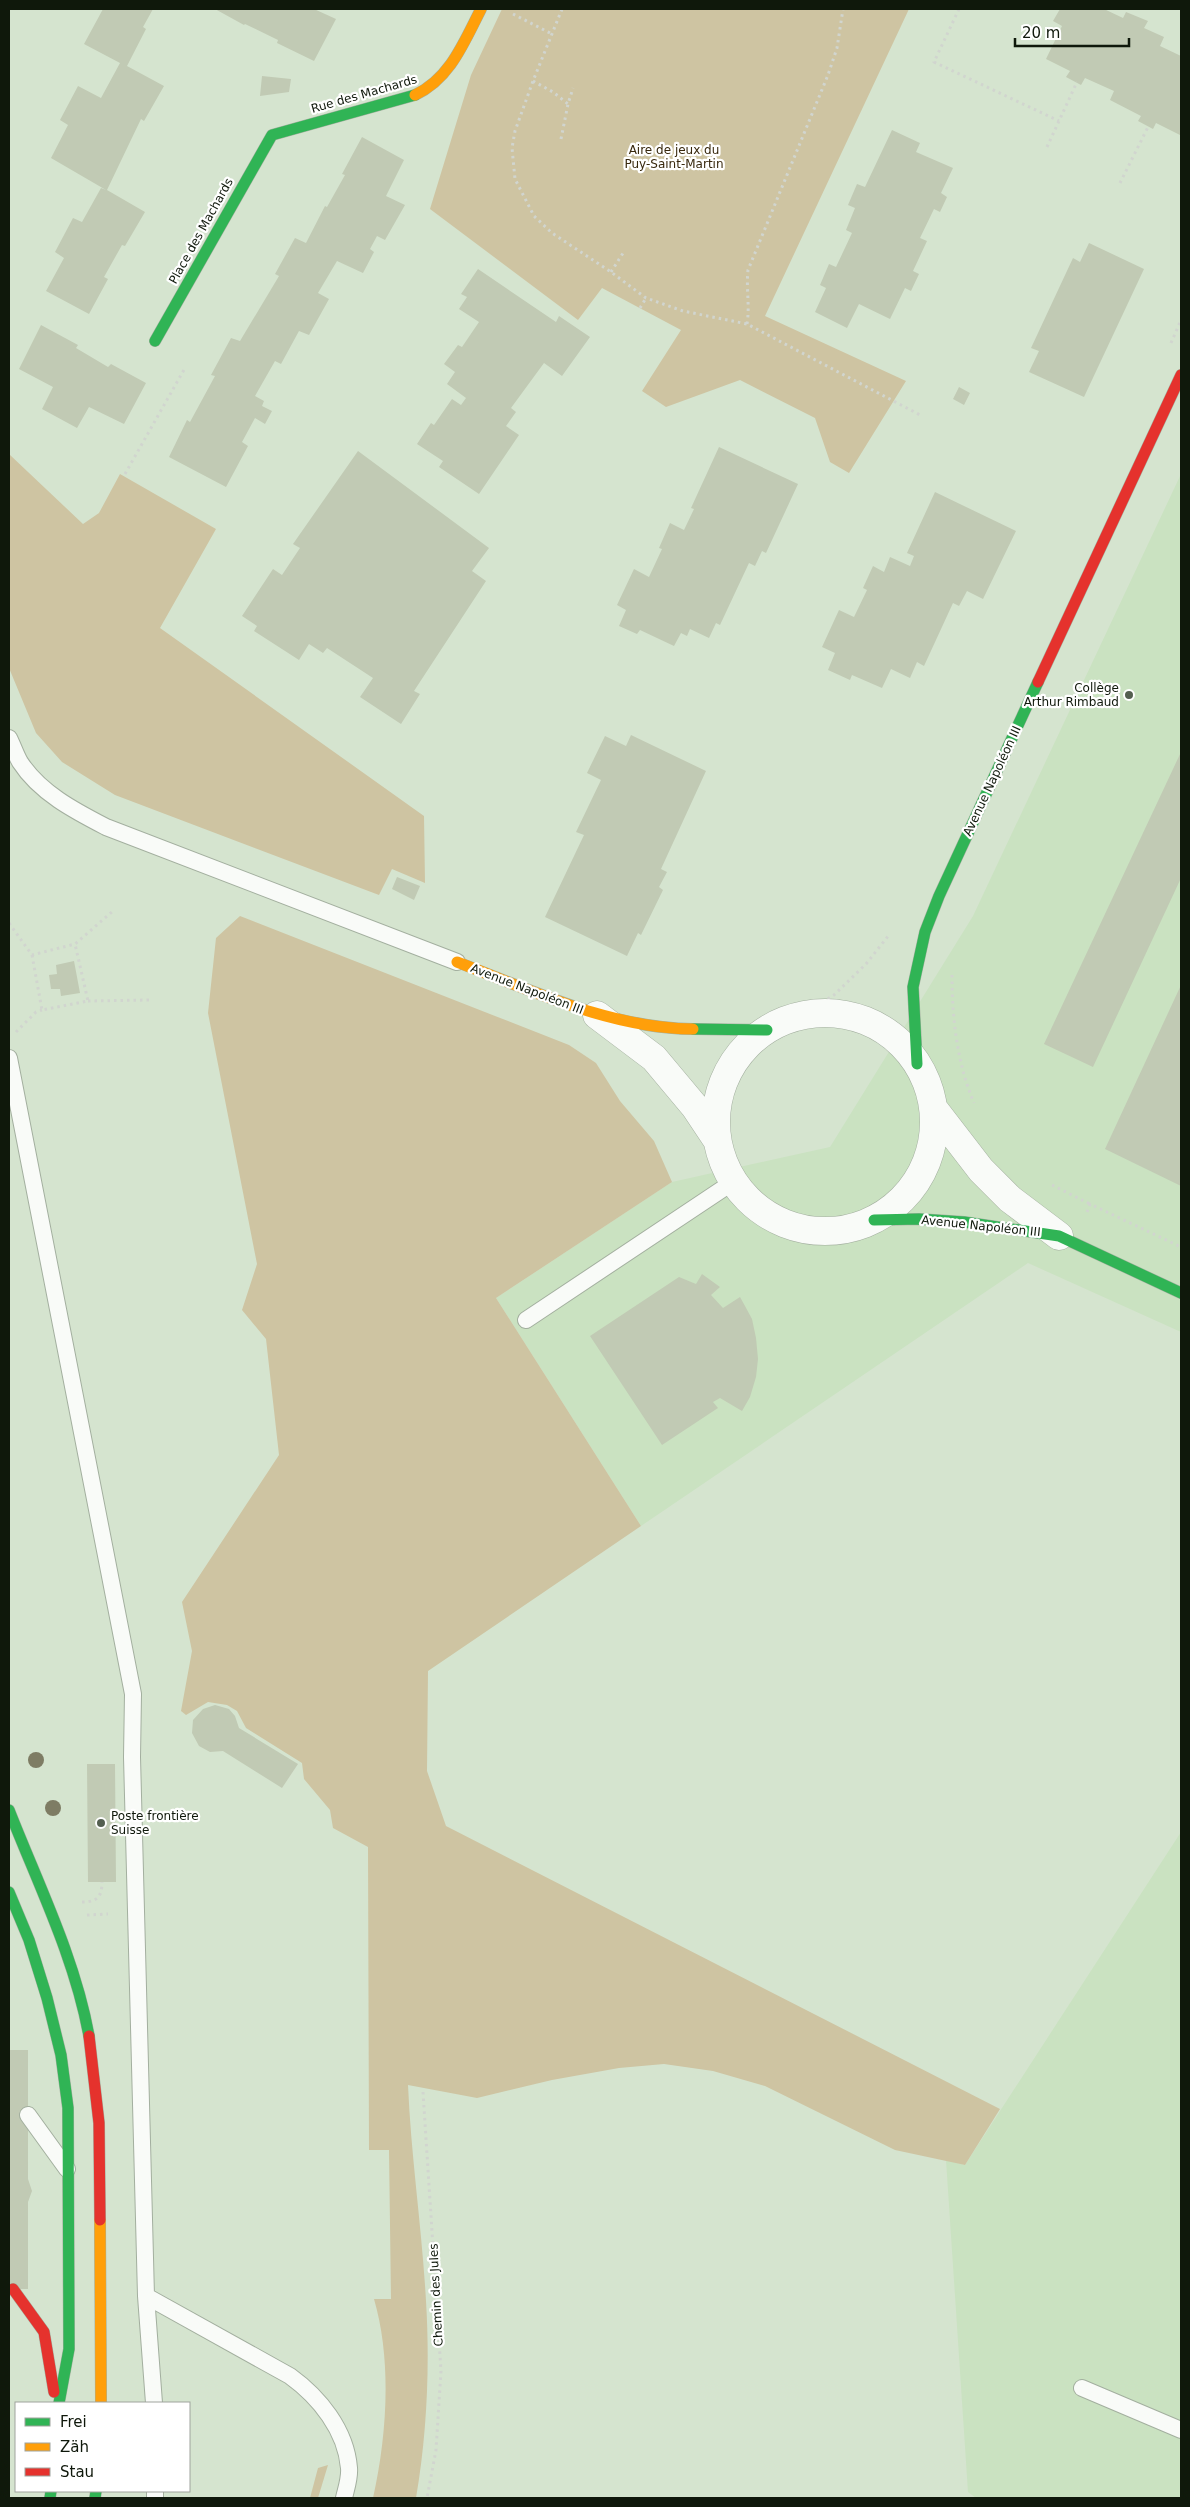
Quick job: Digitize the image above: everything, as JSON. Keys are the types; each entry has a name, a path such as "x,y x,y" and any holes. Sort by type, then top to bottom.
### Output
{"main road":[{"name":"Rue des Machards","path":"272,135 428,90 438,82 453,62 481,9"},
{"name":"Place des Machards","path":"155,341 272,135"},
{"name":"Avenue Napoléon III","path":"917,1064 913,987 925,932 938,896 1181,375"},
{"name":"Avenue Napoléon III","path":"457,962 597,1015 667,1029 767,1030"},
{"name":"Avenue Napoléon III","path":"874,1220 919,1219 964,1222 1059,1236 1181,1293"},
{"path":"9,1810 72,1969 84,2010 94,2068 99,2123 101,2402"},
{"path":"9,1892 37,1965 61,2055 68,2108 69,2350 58,2402"},
{"path":"14,2289 44,2332 58,2402"}],"street":[{"path":"835,1014 869,1023 896,1040 917,1064 931,1093 934,1109 933,1141 923,1171 902,1200 874,1220 840,1231 805,1230 772,1218 744,1196 733,1182 723,1162 717,1140 716,1111 724,1082 740,1053 767,1030 800,1016 835,1014"},
{"name":"Avenue Napoléon III","path":"597,1015 654,1058 695,1108 717,1140"},
{"name":"Avenue Napoléon III","path":"934,1109 981,1170 1010,1199 1059,1236"}],"lane":[{"path":"9,738 21,763 43,788 69,808 106,827 457,962"},
{"path":"9,1058 131,1680 146,2296 154,2402"},
{"path":"526,1320 733,1182"},
{"path":"28,2115 68,2171"},
{"path":"146,2296 290,2376 306,2387 332,2419 348,2459 349,2476 344,2498"},
{"path":"1082,2388 1181,2430"}],"path":[{"path":"562,9 550,33 515,131 512,148 512,163 520,192 534,216 552,233 646,298 683,311 747,324 922,416"},
{"path":"747,324 749,312 746,289 748,270 828,75 837,48 843,9"},
{"path":"959,9 934,62 1059,121"},
{"path":"517,15 550,33"},
{"path":"533,81 553,92 568,104"},
{"path":"1047,147 1077,82"},
{"path":"561,139 573,88"},
{"path":"1120,183 1148,127"},
{"path":"611,272 624,250"},
{"path":"640,308 646,298"},
{"path":"125,474 185,368"},
{"path":"32,955 75,944 113,911"},
{"path":"9,923 32,955 42,1010"},
{"path":"800,1016 834,995 866,964 892,932"},
{"path":"75,944 88,1001"},
{"path":"952,972 952,1008 956,1040 976,1106"},
{"path":"16,1033 36,1012 42,1010 88,1001 150,1000"},
{"path":"1048,1184 1090,1204"},
{"path":"87,1902 98,1898 102,1891 102,1882"},
{"path":"52,1916 136,1913"},
{"name":"Chemin des Jules","path":"423,2092 441,2371 436,2450 427,2498"}],"shaded area":[{"path":"1181,474 1181,1332 1028,1263 641,1526 496,1298 672,1182 830,1147 973,916"},
{"path":"1181,1832 1181,2498 976,2498 968,2492 946,2160 965,2165"}],"green space":[{"name":"Aire de jeux du Puy-Saint-Martin","path":"502,9 909,9 765,316 906,381 849,473 830,462 815,418 740,380 666,407 642,391 681,330 602,288 578,320 430,209 471,75"},
{"path":"9,454 83,524 99,513 120,474 216,529 160,628 424,816 425,883 392,869 379,895 115,795 62,762 36,733 9,668"},
{"path":"240,916 569,1045 596,1063 620,1101 654,1141 672,1182 496,1298 641,1526 428,1671 427,1771 446,1826 1000,2109 965,2165 895,2150 765,2086 713,2071 664,2064 619,2068 552,2080 477,2098 408,2085 424,2274 428,2350 425,2425 416,2498 373,2498 382,2449 386,2398 383,2347 374,2299 391,2299 389,2150 369,2150 368,1847 333,1828 330,1810 304,1779 302,1763 246,1728 237,1711 227,1705 208,1702 186,1715 181,1711 192,1651 182,1602 279,1455 266,1339 242,1310 257,1264 208,1013 216,938"},
{"path":"328,2465 318,2498 310,2498 318,2468"}],"building":[{"path":"103,9 153,9 143,27 146,29 127,66 164,86 144,121 141,119 107,190 145,212 125,246 122,245 104,277 108,279 89,314 46,291 64,258 55,252 73,218 82,222 101,188 106,190 51,158 68,125 60,120 78,86 101,98 120,63 84,44"},
{"path":"215,9 314,9 336,19 314,61 277,43 278,40 244,25"},
{"path":"1060,9 1104,9 1123,18 1126,12 1148,21 1144,28 1164,37 1160,46 1181,56 1180,135 1156,123 1153,129 1138,121 1141,116 1110,100 1114,91 1085,78 1081,85 1066,77 1070,71 1046,59 1062,26 1053,21"},
{"path":"262,76 291,79 289,92 260,96"},
{"path":"892,130 920,143 916,152 953,168 941,193 947,197 940,212 934,209 920,238 927,241 913,271 919,274 911,291 905,288 890,319 859,304 847,328 815,312 826,288 820,285 829,264 836,267 852,233 846,230 855,208 848,205 857,184 865,187"},
{"path":"362,137 404,160 386,196 405,205 385,240 377,236 370,249 374,252 363,273 337,261 318,293 329,299 309,335 299,331 281,364 275,361 255,396 264,401 262,406 272,411 265,424 255,418 242,442 248,446 226,487 169,457 187,420 190,422 215,376 211,375 231,338 240,341 279,276 275,274 295,238 306,243 325,206 327,207 345,175 342,174"},
{"path":"1089,243 1144,269 1084,397 1029,372 1039,351 1031,348 1073,258 1080,262"},
{"path":"478,269 556,322 559,316 590,337 562,376 544,363 511,408 516,412 506,426 519,435 479,494 439,467 443,461 417,444 431,423 434,425 452,399 461,405 466,398 447,384 455,372 444,364 458,345 462,347 479,322 459,309 467,297 461,294"},
{"path":"41,325 78,345 76,348 108,367 111,364 146,383 124,424 89,407 77,428 42,409 53,387 19,369"},
{"path":"959,387 970,393 964,405 953,399"},
{"path":"719,447 798,484 766,553 762,551 755,566 749,563 720,625 716,623 709,638 690,629 687,636 681,633 674,646 640,630 637,634 619,626 626,610 617,605 634,569 649,577 662,549 659,548 670,523 684,530 694,509 691,508"},
{"path":"358,451 489,548 472,571 486,581 414,691 420,694 401,724 360,697 373,678 327,648 323,653 309,644 299,660 254,631 257,626 242,616 273,569 282,575 300,548 293,544"},
{"path":"935,492 1016,531 983,599 967,591 959,606 953,603 924,666 917,662 910,678 891,669 882,688 852,675 850,680 828,670 835,653 822,647 839,610 854,617 867,590 863,588 873,566 884,572 890,557 910,566 914,556 907,553"},
{"path":"631,735 706,771 661,869 667,872 659,887 663,890 641,935 638,933 627,956 545,917 584,835 576,832 601,780 587,773 605,736 626,746"},
{"path":"1181,752 1181,878 1093,1067 1044,1044"},
{"path":"397,877 420,886 414,900 392,889"},
{"path":"74,961 80,993 61,996 60,989 51,989 49,975 57,974 56,965"},
{"path":"1181,985 1181,1186 1105,1149"},
{"path":"702,1274 720,1287 711,1295 723,1308 740,1297 752,1319 758,1359 756,1377 750,1397 742,1411 720,1398 713,1402 718,1408 662,1445 590,1336 679,1277 696,1284"},
{"path":"215,1705 229,1709 235,1716 239,1728 298,1764 282,1788 223,1751 210,1752 199,1746 192,1733 193,1720 203,1709"},
{"name":"Poste frontière Suisse","path":"87,1764 115,1764 116,1882 88,1882"},
{"path":"9,2050 28,2050 28,2179 32,2191 28,2202 28,2289 9,2289"}],"traffic: fast":[{"path":"155,341 272,135 415,95"},
{"path":"917,1064 913,987 925,932 939,896 1038,682"},
{"path":"693,1029 767,1030"},
{"path":"874,1220 919,1219 964,1222 1059,1236 1181,1293"},
{"path":"9,1810 75,1978 89,2036"},
{"path":"9,1892 29,1940 47,1998 61,2055 68,2108 69,2349 59,2402"},
{"path":"50,2498 51,2492"},
{"path":"95,2498 96,2492"}],"traffic: slow":[{"path":"415,95 427,88 447,69 462,46 481,9"},
{"path":"457,962 543,996 602,1015 662,1027 693,1029"},
{"path":"100,2220 101,2402"}],"traffic: jam":[{"path":"1038,682 1181,375"},
{"path":"89,2036 99,2123 100,2220"},
{"path":"13,2289 44,2332 54,2392"}],"place":[{"name":"Collège Arthur Rimbaud","path":"1129,695"},
{"name":"Poste frontière Suisse","path":"101,1823"}]}
